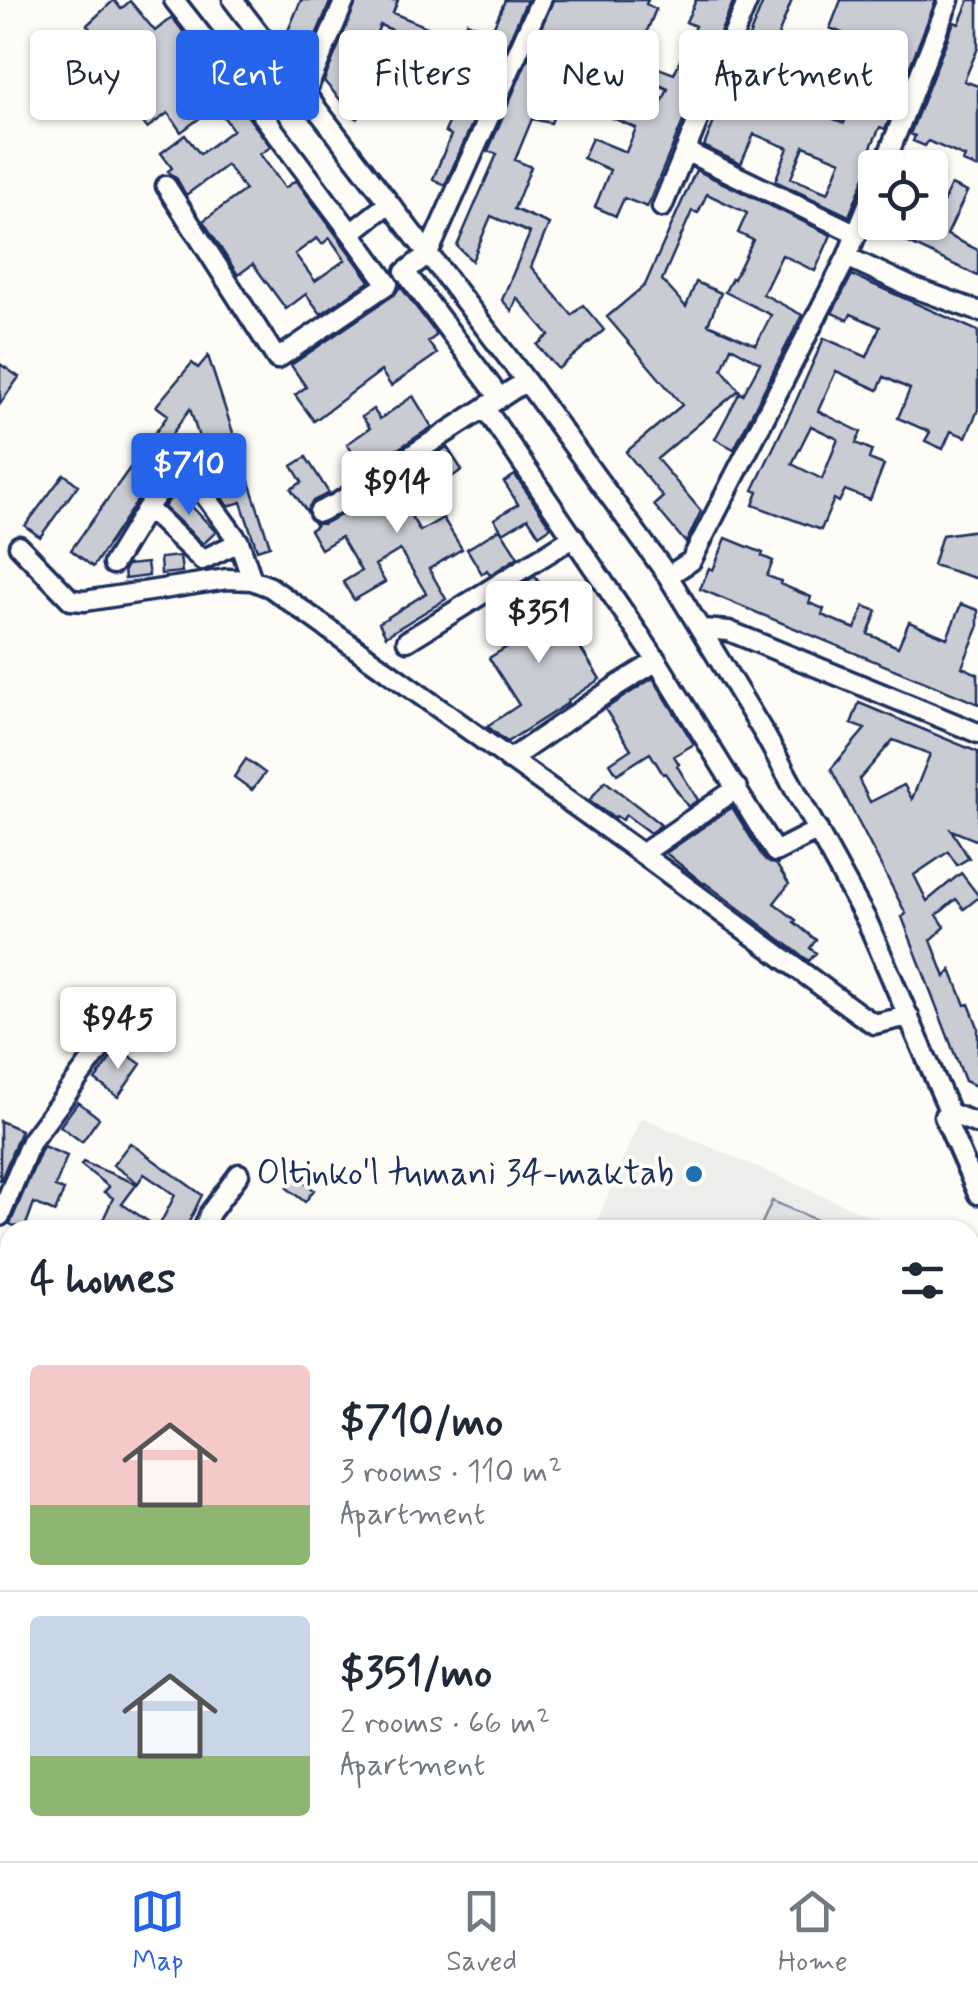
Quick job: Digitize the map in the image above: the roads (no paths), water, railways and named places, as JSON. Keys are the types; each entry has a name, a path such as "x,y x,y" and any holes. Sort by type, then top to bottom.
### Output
{"street":[{"path":"174,0 198,30"},
{"path":"234,0 256,30"},
{"path":"319,62 344,0"},
{"path":"166,186 278,359 428,254 542,0"},
{"path":"662,207 748,0"},
{"path":"890,150 949,0"},
{"path":"319,111 526,381 668,576 765,734 866,921 950,1112 978,1124"},
{"path":"267,120 388,284"},
{"path":"686,151 856,234"},
{"path":"352,233 389,203"},
{"path":"668,576 692,560 858,229"},
{"path":"847,257 909,286 978,311"},
{"path":"404,272 426,300 574,536 658,661 775,852 818,830"},
{"path":"426,300 450,282"},
{"path":"319,512 526,381"},
{"path":"113,564 170,477 190,475 239,542 252,580"},
{"path":"147,508 202,560 239,542"},
{"path":"407,641 574,536"},
{"path":"19,546 71,600 227,578 252,580 270,587 858,1014 874,1024 909,1016"},
{"path":"702,629 729,630 978,734"},
{"path":"509,760 658,661"},
{"path":"642,854 738,788"},
{"path":"0,1216 31,1141 98,1052"},
{"path":"950,1112 944,1116 978,1194"},
{"path":"207,1220 239,1174"}],"place":[{"name":"Oltinko'l tumani 34-maktab","path":"694,1174"}]}
